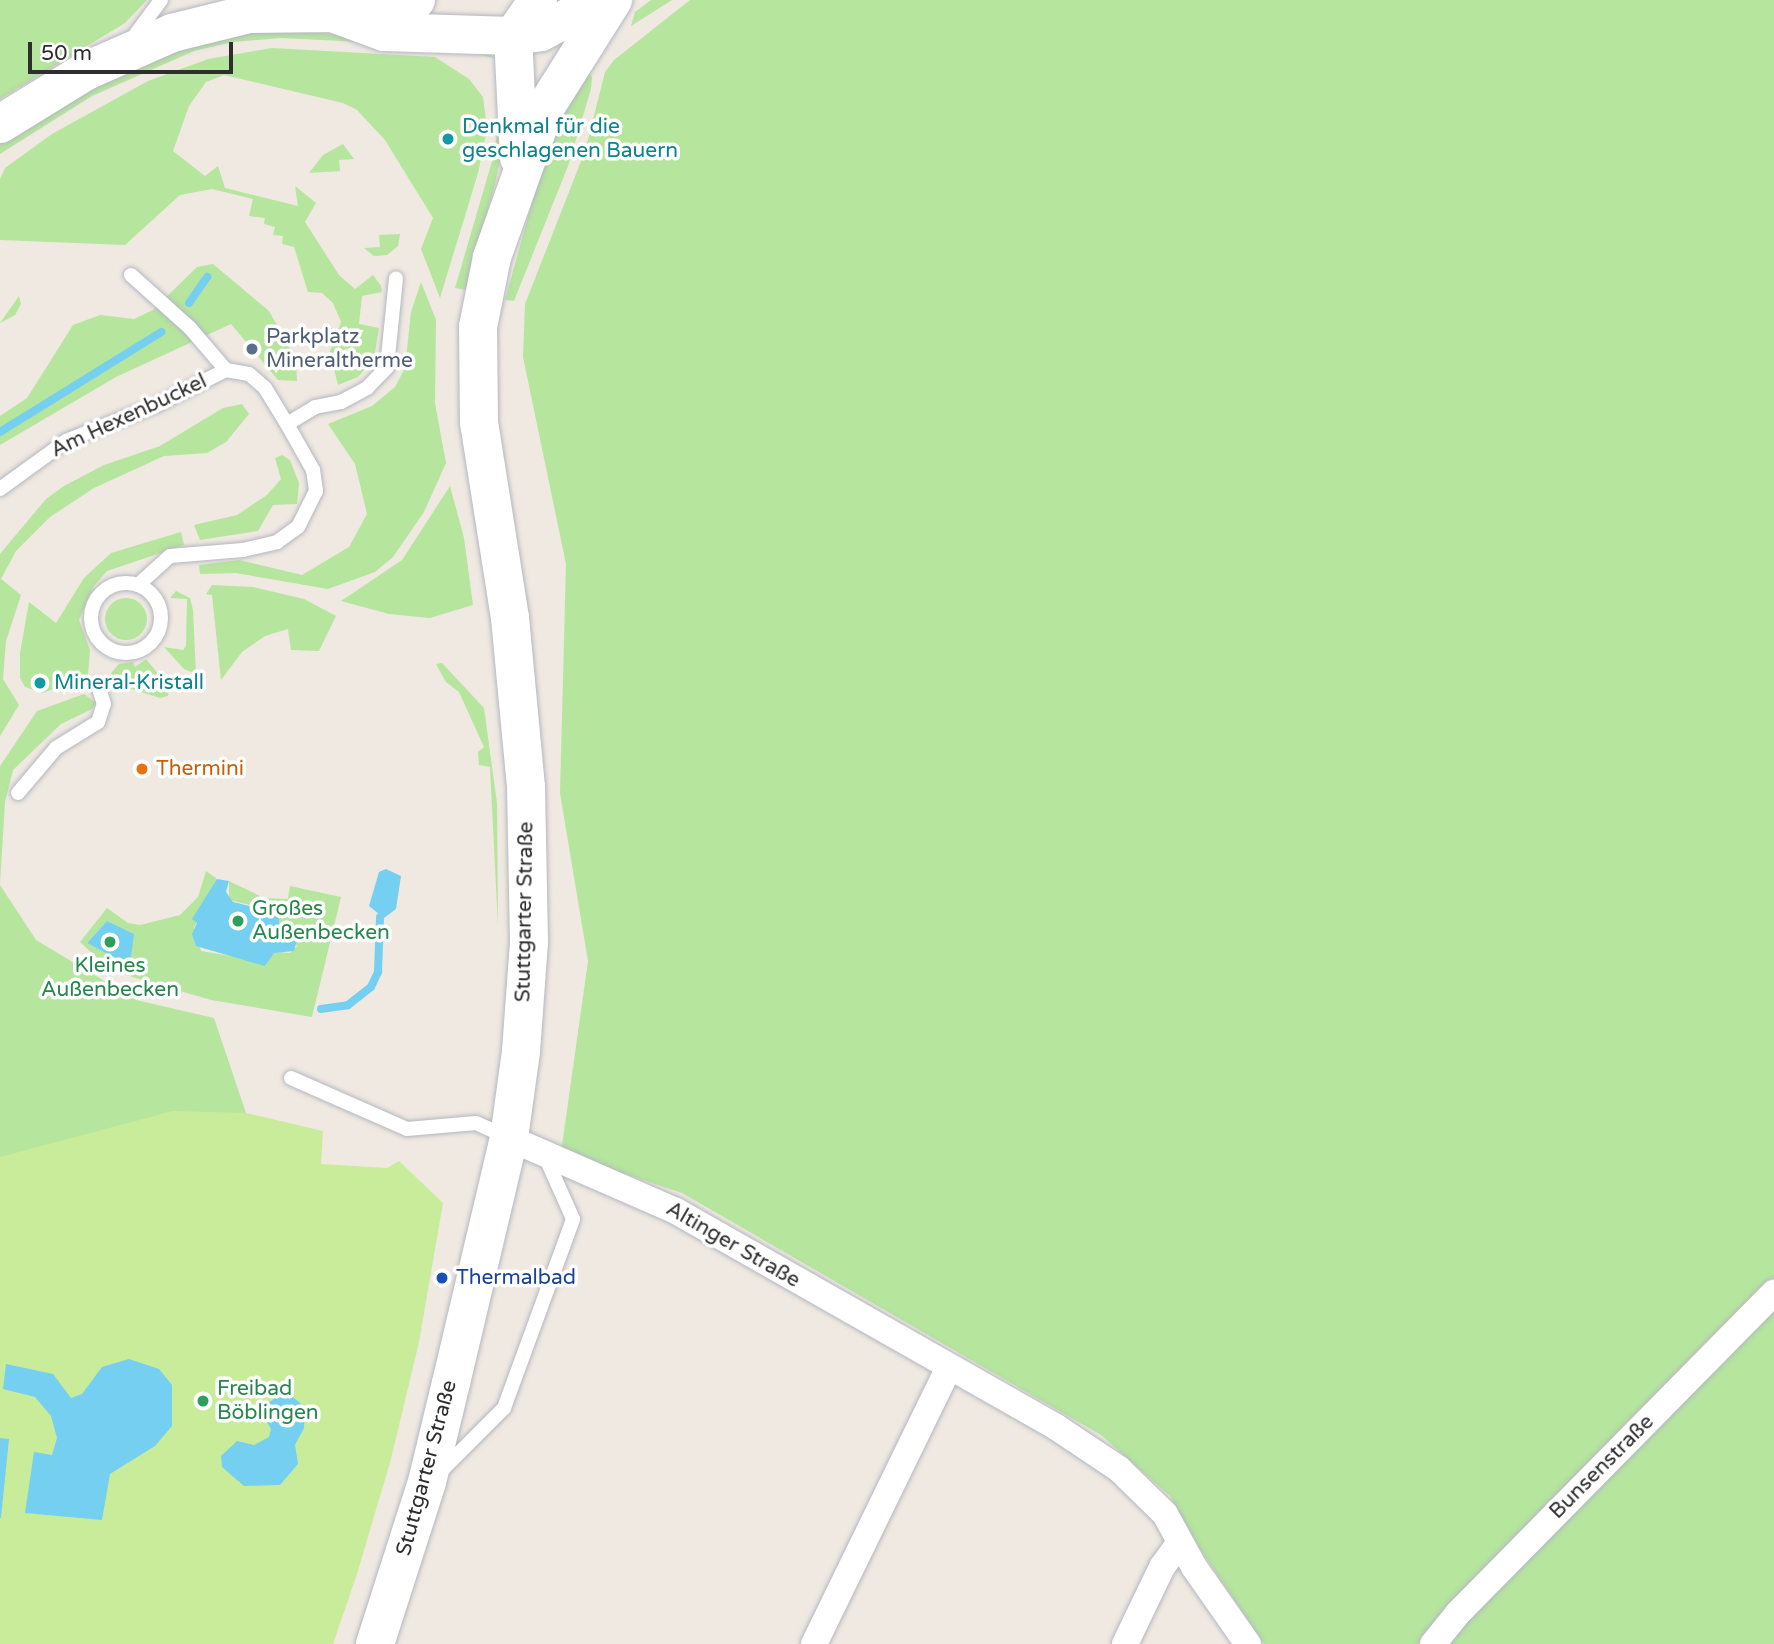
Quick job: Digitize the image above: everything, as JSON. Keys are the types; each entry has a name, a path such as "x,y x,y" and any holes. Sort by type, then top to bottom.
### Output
{"main road":[{"path":"0,124 122,52 225,18 275,12 332,13 363,3 416,0"},
{"path":"332,13 384,32 525,16 601,0"},
{"name":"Stuttgarter Straße","path":"375,1644 427,1482 526,1144 529,942 526,787 510,618 479,422 475,344 482,301 519,171 545,108 613,0"},
{"name":"Stuttgarter Straße","path":"525,16 548,68 545,108"},
{"name":"Stuttgarter Straße","path":"519,171 525,16"}],"street":[{"name":"Altinger Straße","path":"526,1144 676,1211 948,1369 1056,1427 1119,1469 1165,1514 1180,1544 1248,1644"},
{"name":"Bunsenstraße","path":"1433,1644 1458,1613 1774,1293"},
{"path":"814,1644 948,1369"},
{"path":"1125,1644 1162,1567 1180,1544"}],"lane":[{"path":"122,52 161,0"},
{"name":"Am Hexenbuckel","path":"131,275 190,328 226,370"},
{"path":"287,424 315,407 341,402 367,388 387,367 396,278"},
{"name":"Am Hexenbuckel","path":"0,489 66,441 159,404 226,370 249,374 265,388 313,470 316,491 298,527 277,542 243,550 170,556 138,585"},
{"path":"114,585 138,585 157,603 157,633 134,653 113,651 95,635 91,611 95,600 114,585"},
{"path":"18,793 56,748 98,722 104,704 98,685"},
{"path":"291,1078 407,1129 476,1123 526,1144 573,1219 504,1408 427,1482"}],"green space":[{"path":"0,0 147,0 125,23 0,99"},
{"path":"651,0 672,0 631,26 635,12"},
{"path":"690,0 1774,0 1774,1644 1264,1644 1200,1549 1170,1496 1101,1435 682,1193 561,1153 588,961 560,793 566,564 523,357 525,304 585,151 605,72 614,60"},
{"path":"290,31 456,42 487,51 494,58 456,49 383,43 281,38 233,42 194,51 92,96 0,154 0,144 90,88 187,47 255,32"},
{"path":"272,48 435,57 469,79 483,97 487,129 478,173 440,298 421,249 433,218 385,140 357,110 343,103 224,75 206,82 189,106 173,151 205,176 218,166 225,188 298,206 295,186 316,203 305,222 339,275 355,289 373,275 381,286 382,292 362,296 359,324 379,328 374,359 358,377 338,385 334,369 349,348 329,354 341,322 333,303 322,293 308,292 294,247 282,244 283,236 273,235 275,227 264,224 265,218 249,216 253,199 212,189 180,195 125,245 0,240 0,179 5,168 52,134 148,81 208,59"},
{"path":"586,69 592,77 591,89 568,166 514,301 505,300 556,116"},
{"path":"499,109 503,149 495,184 466,290 455,288 495,151"},
{"path":"343,144 354,159 339,160 340,171 309,173 323,155"},
{"path":"400,234 398,246 387,255 374,256 364,248 380,247 379,235"},
{"path":"213,264 269,311 296,359 297,381 278,380 231,324 116,377 0,445 0,416 27,398 73,325 100,315 134,319 153,310 197,267"},
{"path":"421,282 436,320 435,403 446,463 424,512 393,557 375,572 328,589 236,573 200,574 199,565 239,560 302,575 349,547 367,514 355,464 328,424 372,406 395,387 405,368 411,312"},
{"path":"19,296 21,304 15,315 0,323"},
{"path":"242,404 249,414 226,442 207,453 164,456 94,488 50,517 16,551 1,579 21,595 6,641 3,679 19,705 0,736 0,554 46,499 64,486 104,465 160,446 223,408"},
{"path":"282,455 290,460 299,483 297,504 273,505 258,531 200,540 194,525 237,515 267,495 281,479 275,458"},
{"path":"450,486 464,538 473,605 430,618 389,614 341,601 402,560"},
{"path":"181,532 184,545 107,571 94,586 79,620 90,650 88,675 43,693 25,687 20,678 20,653 29,602 56,623 84,578 111,553"},
{"path":"212,585 253,587 304,599 336,616 319,651 291,650 288,629 265,636 242,652 221,680 212,595 206,594"},
{"path":"176,591 190,598 193,610 196,674 184,669 164,647 183,650 186,646 187,599 170,598"},
{"path":"126,598 141,604 147,619 141,634 126,640 111,634 105,619 111,604"},
{"path":"146,659 169,687 168,696 160,698 113,683 111,673 119,664 133,662 135,667"},
{"path":"442,663 484,708 497,803 498,927 490,767 479,765 478,752 484,747 459,692 446,682 436,664"},
{"path":"84,694 96,703 92,709 61,724 13,770 5,802 0,884 0,766 37,711"},
{"path":"206,871 217,879 194,928 201,951 255,960 265,966 274,952 290,953 297,946 278,930 276,911 229,900 229,881 264,898 288,899 290,886 341,897 312,1017 211,1000 132,977 106,966 80,942 107,908 128,923 140,925 180,915 198,897","holes":["107,921 133,934 131,958 119,960 87,943"]},
{"path":"0,885 36,940 136,1000 214,1018 246,1113 269,1153 0,1157"},
{"name":"Freibad Böblingen","path":"173,1111 246,1113 323,1131 321,1164 387,1168 399,1161 443,1203 419,1342 391,1459 357,1574 333,1644 0,1644 0,1157"}],"water":[{"path":"386,869 401,876 396,909 384,918 369,906 379,872"},
{"name":"Großes Außenbecken","path":"217,879 229,881 226,892 233,902 279,913 279,930 297,940 294,951 274,953 265,966 196,946 192,934 197,923 192,919"},
{"name":"Kleines Außenbecken","path":"107,921 134,934 131,958 119,960 87,943"},
{"path":"129,1359 159,1369 172,1385 172,1426 155,1446 110,1474 102,1520 25,1513 34,1452 52,1455 57,1438 51,1416 35,1397 3,1389 6,1364 53,1374 71,1398 82,1394 102,1367"},
{"path":"281,1394 289,1394 305,1407 304,1428 295,1445 298,1464 280,1485 244,1486 222,1467 221,1456 237,1441 254,1445 269,1437 271,1429 263,1415 265,1405"},
{"path":"0,1438 9,1439 1,1518 0,1518"}],"waterway":[{"path":"189,303 207,277"},
{"path":"0,432 161,332"},
{"path":"321,1009 348,1005 371,987 378,972 380,917"}],"place":[{"name":"Denkmal für die geschlagenen Bauern","path":"448,139"},
{"name":"Parkplatz Mineraltherme","path":"252,349"},
{"name":"Mineral-Kristall","path":"40,683"},
{"name":"Thermini","path":"142,769"},
{"name":"Großes Außenbecken","path":"238,921"},
{"name":"Kleines Außenbecken","path":"110,942"},
{"name":"Thermalbad","path":"442,1278"},
{"name":"Freibad Böblingen","path":"203,1401"}]}
